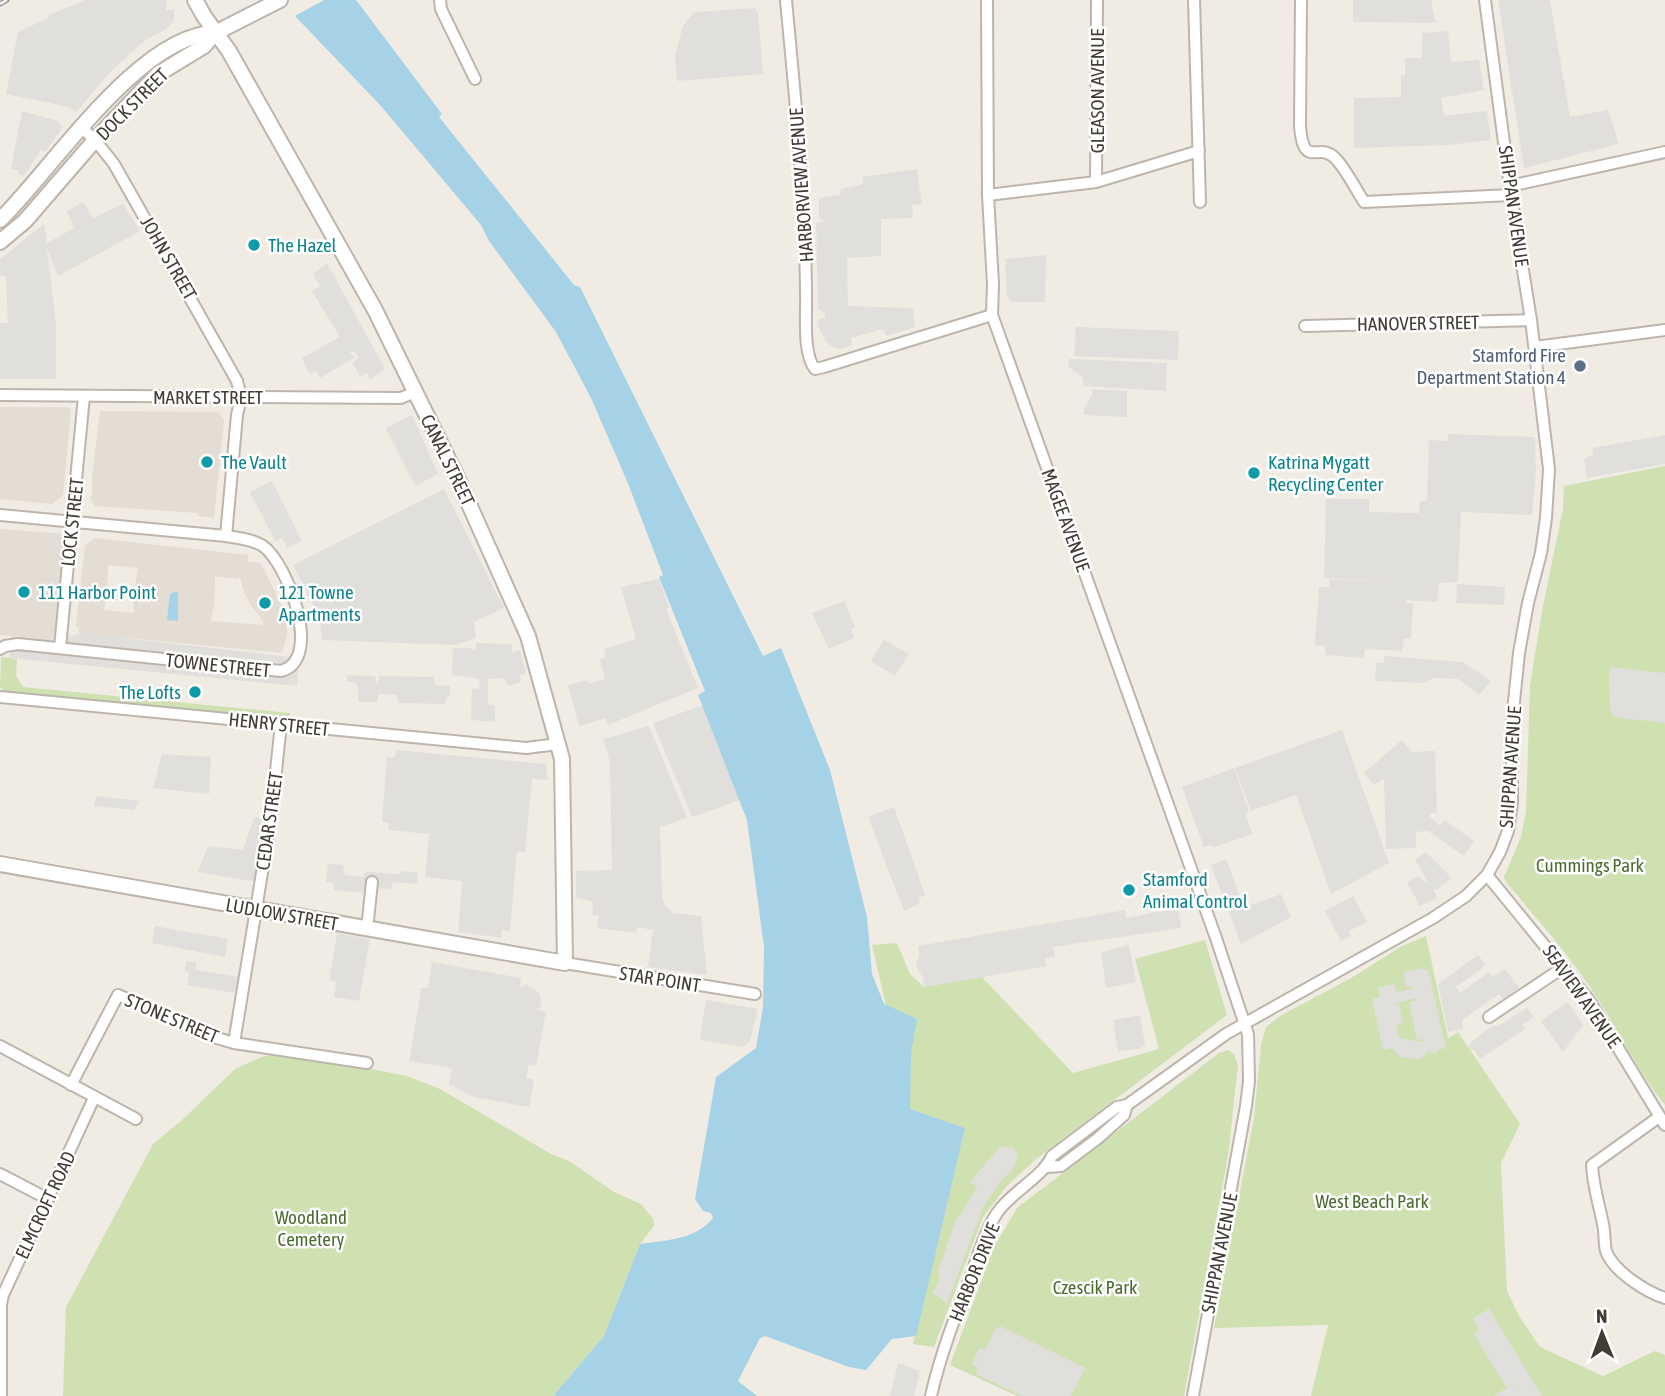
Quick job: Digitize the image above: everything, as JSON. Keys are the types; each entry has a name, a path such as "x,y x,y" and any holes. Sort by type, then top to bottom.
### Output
{"street":[{"name":"CANAL STREET","path":"195,0 229,51 362,285 456,475 520,617 562,765 565,964"},
{"path":"215,33 280,0"},
{"path":"440,0 441,9 475,79"},
{"name":"HARBORVIEW AVENUE","path":"786,0 805,211 807,343 812,365 815,369 992,315"},
{"name":"MAGEE AVENUE","path":"988,0 988,195 992,315 1245,1023"},
{"name":"GLEASON AVENUE","path":"1096,182 1097,0"},
{"path":"1194,0 1200,202"},
{"path":"1301,0 1301,143 1305,150 1312,153 1325,152 1335,157 1364,202 1511,190 1665,152"},
{"name":"SHIPPAN AVENUE","path":"1193,1396 1246,1106 1250,1045 1245,1023 1433,918 1466,896 1487,875 1504,842 1510,818 1512,721 1519,653 1541,553 1549,489 1549,451 1485,0"},
{"name":"DOCK STREET","path":"0,220 82,128 149,60 192,36 215,33"},
{"name":"DOCK STREET","path":"0,242 26,221 95,140 158,74 204,46 215,33"},
{"name":"JOHN STREET","path":"82,128 114,164 235,376 241,397"},
{"path":"988,195 1096,182 1199,151"},
{"name":"HANOVER STREET","path":"1305,326 1531,320"},
{"path":"1535,347 1665,330"},
{"name":"MARKET STREET","path":"0,395 401,398 415,392"},
{"name":"LOCK STREET","path":"60,648 84,396"},
{"path":"226,537 241,397"},
{"name":"TOWNE STREET","path":"0,514 244,539 263,547 277,563 297,606 301,624 295,663 281,671 18,644 0,649"},
{"name":"HENRY STREET","path":"0,697 526,748 558,744"},
{"name":"CEDAR STREET","path":"234,1043 271,818 281,724"},
{"name":"LUDLOW STREET","path":"0,864 565,964"},
{"name":"SEAVIEW AVENUE","path":"1487,875 1564,967 1608,1029 1662,1121"},
{"path":"367,930 372,882"},
{"name":"STAR POINT","path":"565,964 755,994"},
{"path":"1489,1017 1564,967"},
{"name":"STONE STREET","path":"71,1084 118,995 234,1043 368,1063"},
{"name":"HARBOR DRIVE","path":"931,1396 936,1371 954,1319 996,1215 1023,1185 1047,1167 1052,1156 1117,1107 1127,1105 1245,1023"},
{"path":"0,1046 136,1119"},
{"name":"ELMCROFT ROAD","path":"1,1396 1,1294 94,1098"},
{"path":"1662,1121 1592,1166 1593,1186 1609,1257 1645,1290 1665,1298"},
{"path":"0,1174 48,1199"}],"shaded area":[{"path":"85,0 167,0 166,10 174,10 174,21 166,29 144,41 109,73 76,112 69,107 6,94 18,32"},
{"path":"1353,0 1431,0 1436,23 1353,22"},
{"path":"1498,0 1550,0 1570,117 1608,110 1619,144 1524,168"},
{"path":"755,8 758,13 763,74 677,81 675,55 683,26 694,12"},
{"path":"1448,31 1451,62 1479,60 1484,90 1441,98 1444,116 1487,111 1491,140 1448,145 1354,148 1354,98 1401,97 1401,75 1405,75 1405,58 1422,58 1422,33"},
{"path":"22,111 58,121 63,127 45,152 41,150 24,176 11,169"},
{"path":"917,169 922,204 912,205 913,218 881,219 881,256 847,258 848,306 913,308 915,327 886,336 883,329 851,338 852,345 841,349 833,347 825,341 818,325 818,319 825,318 825,313 818,309 816,223 825,221 819,219 819,198 840,195 841,189 863,184 863,177"},
{"path":"83,202 93,218 123,204 140,231 58,276 47,248 56,324 56,379 0,379 0,323 8,323 6,277 0,276 0,259 44,224 47,243 74,228 67,211"},
{"path":"1046,255 1045,302 1012,302 1007,297 1005,259"},
{"path":"327,263 385,369 370,379 367,373 360,377 353,363 359,358 355,351 350,352 354,358 320,378 315,371 310,375 302,358 340,337 312,291 320,286 313,274"},
{"path":"1076,327 1179,331 1178,360 1074,356"},
{"path":"1069,359 1167,363 1166,391 1083,386 1083,378 1068,366"},
{"path":"1092,389 1127,391 1127,417 1084,415"},
{"path":"0,407 66,407 71,410 63,495 52,504 0,499"},
{"name":"The Vault","path":"100,411 218,412 224,420 214,518 198,516 198,513 95,506 90,498"},
{"path":"412,415 438,474 415,486 386,428"},
{"path":"1448,434 1535,437 1536,471 1532,515 1461,512 1458,582 1439,583 1437,602 1406,600 1406,603 1413,603 1411,639 1404,639 1402,651 1365,649 1364,658 1325,655 1325,646 1315,645 1319,587 1329,587 1329,579 1404,582 1324,578 1326,499 1369,499 1369,512 1419,513 1420,501 1427,501 1429,440 1448,441"},
{"path":"1665,435 1665,464 1587,478 1584,459 1593,454 1593,448"},
{"path":"272,481 302,541 287,548 282,538 275,541 250,492"},
{"path":"444,489 504,608 474,622 476,638 455,645 322,640 320,618 293,565"},
{"name":"111 Harbor Point","path":"0,529 66,534 54,640 0,635"},
{"name":"121 Towne Apartments","path":"94,538 248,555 248,562 261,563 286,614 287,635 282,653 78,633 79,627 76,627 85,546","holes":["108,565 138,568 133,598 134,613 104,610","215,576 237,579 240,577 244,592 263,625 211,621"]},
{"path":"659,579 669,608 666,609 698,688 608,725 606,718 579,726 568,685 588,680 589,684 605,679 600,659 606,657 604,649 636,639 621,587"},
{"path":"1457,584 1505,587 1504,605 1456,603"},
{"path":"844,601 855,627 851,629 854,638 829,649 812,613"},
{"path":"82,633 299,658 297,686 9,658 12,636 60,640"},
{"path":"884,640 909,654 895,676 871,661"},
{"path":"476,643 512,644 512,652 520,650 526,673 520,675 521,682 508,686 504,678 488,679 488,704 495,706 495,722 471,720 472,689 480,688 479,679 452,675 453,648 471,648 475,651"},
{"path":"1384,656 1463,662 1491,681 1479,695 1458,679 1434,678 1423,683 1375,681 1376,663 1384,663"},
{"path":"1609,667 1665,673 1665,723 1614,717 1610,710"},
{"path":"347,675 375,676 377,684 380,676 434,677 435,685 450,686 450,696 446,697 445,704 398,703 397,695 380,694 377,702 358,702 358,686 354,682 347,682"},
{"path":"706,704 740,800 692,817 653,723"},
{"path":"649,726 687,818 660,827 662,897 665,906 673,913 701,916 707,975 648,967 653,930 637,927 636,933 597,928 599,916 592,915 593,902 576,898 576,871 612,870 610,762 603,739"},
{"path":"1342,730 1389,863 1331,894 1296,795 1251,811 1235,768"},
{"path":"1402,740 1412,752 1435,751 1437,813 1431,813 1429,816 1440,826 1445,820 1474,841 1464,856 1428,831 1416,832 1416,848 1386,849 1384,779 1374,785 1364,773"},
{"path":"396,750 546,764 548,780 532,779 525,852 517,852 510,931 502,930 501,938 458,932 462,881 425,877 429,834 388,830 389,823 382,822 387,757 395,757"},
{"path":"162,754 211,757 209,794 153,788"},
{"path":"1234,768 1249,811 1246,816 1253,834 1214,847 1204,847 1182,787"},
{"path":"96,796 140,801 134,810 94,806"},
{"path":"894,807 925,895 919,898 920,903 904,911 868,817"},
{"path":"254,818 266,818 257,882 198,872 208,846 243,850"},
{"path":"1426,852 1452,878 1434,889 1437,898 1420,906 1407,882 1419,876 1424,882 1427,880 1415,860"},
{"path":"1226,859 1244,908 1281,894 1291,917 1241,944 1211,865"},
{"path":"328,864 343,865 345,875 363,877 365,872 418,873 417,884 393,882 391,889 376,888 375,894 334,890 334,883 326,882"},
{"path":"1353,896 1367,922 1349,931 1351,936 1341,941 1325,911"},
{"path":"1178,908 1181,928 1053,947 1055,957 1045,958 1046,966 924,987 923,978 916,966 918,946 1125,910 1126,918"},
{"path":"155,926 228,939 225,957 152,943"},
{"path":"337,933 370,939 359,1001 334,997 337,982 329,980"},
{"path":"1129,945 1136,982 1106,988 1101,952"},
{"path":"1478,955 1485,964 1456,987 1460,993 1489,972 1493,976 1505,969 1519,988 1503,999 1499,994 1462,1020 1463,1029 1448,1032 1438,984"},
{"path":"186,961 196,962 196,970 238,977 235,993 187,985 189,973 185,971"},
{"path":"432,962 521,978 520,986 524,987 524,984 540,994 541,1007 537,1010 546,1012 536,1066 529,1065 526,1078 534,1080 529,1107 473,1097 449,1084 452,1068 409,1061 420,988 428,988"},
{"path":"1428,970 1446,1048 1438,1050 1438,1053 1427,1052 1422,1058 1416,1059 1400,1057 1392,1048 1383,1050 1372,999 1380,997 1378,988 1394,984 1397,992 1414,988 1406,987 1403,972","holes":["1416,998 1416,1001 1409,1002 1417,1040 1424,1039 1423,1042 1399,1038 1396,1025 1403,1023 1399,1004 1392,1004"]},
{"path":"706,1000 758,1009 750,1041 743,1047 700,1040"},
{"path":"1568,1002 1583,1025 1563,1052 1541,1021"},
{"path":"1527,1007 1534,1017 1522,1025 1525,1029 1480,1059 1474,1050 1471,1050 1468,1045 1489,1028 1504,1023"},
{"path":"1140,1015 1145,1045 1139,1049 1118,1051 1113,1020"},
{"path":"1000,1147 1013,1148 1018,1154 1013,1169 983,1207 947,1304 933,1293 940,1278 938,1271 956,1219 977,1186 970,1182"},
{"path":"1489,1309 1542,1396 1493,1396 1513,1384 1506,1387 1474,1334 1479,1330 1473,1318"},
{"path":"1000,1326 1085,1368 1071,1396 1022,1396 976,1374 978,1367 972,1364 979,1348 985,1350 994,1331"},
{"path":"898,1363 920,1371 914,1396 890,1396"}],"green space":[{"name":"Cummings Park","path":"1665,466 1665,1105 1638,1067 1589,985 1504,877 1521,837 1526,811 1530,686 1563,509 1564,486"},
{"path":"1,657 17,659 16,676 23,687 290,713 290,719 4,691 0,687"},
{"name":"West Beach Park","path":"1426,936 1448,1038 1458,1032 1520,1124 1501,1163 1507,1291 1519,1316 1540,1347 1603,1376 1655,1351 1665,1355 1665,1396 1311,1396 1328,1325 1214,1328 1254,1118 1261,1044 1266,1027 1280,1016 1351,978 1402,946"},
{"path":"1205,940 1227,1015 1035,1160 1006,1187 983,1217 934,1347 913,1344 965,1128 910,1109 872,945 897,943 910,974 924,987 982,977 1073,1073 1159,1049 1135,959"},
{"name":"Czescik Park","path":"1228,1050 1234,1054 1238,1065 1228,1156 1184,1396 1017,1396 950,1365 994,1247 1017,1208 1219,1053"},
{"name":"Woodland Cemetery","path":"290,1053 407,1076 440,1089 551,1154 569,1161 614,1192 641,1204 653,1219 654,1226 640,1244 604,1336 553,1396 63,1396 66,1307 153,1144 235,1069 264,1056"}],"water":[{"path":"324,0 356,0 442,114 439,117 574,285 580,287 763,656 781,648 830,770 867,917 872,974 884,1004 917,1019 911,1053 910,1109 965,1128 916,1336 892,1339 866,1370 849,1367 765,1336 760,1338 738,1381 757,1396 553,1396 604,1336 640,1244 689,1235 713,1218 711,1213 703,1211 695,1199 716,1077 756,1048 763,1007 764,947 747,820 698,695 705,691 659,577 663,575 591,398 556,332 489,241 481,225 381,106 295,16"},
{"path":"178,592 178,621 167,620 170,594"}],"railway":[{"path":"0,4 7,0"}],"place":[{"name":"The Hazel","path":"254,245"},
{"name":"Stamford Fire Department Station 4","path":"1580,366"},
{"name":"The Vault","path":"207,462"},
{"name":"Katrina Mygatt Recycling Center","path":"1254,473"},
{"name":"111 Harbor Point","path":"24,592"},
{"name":"121 Towne Apartments","path":"265,603"},
{"name":"The Lofts","path":"195,692"},
{"name":"Stamford Animal Control","path":"1129,890"}]}
